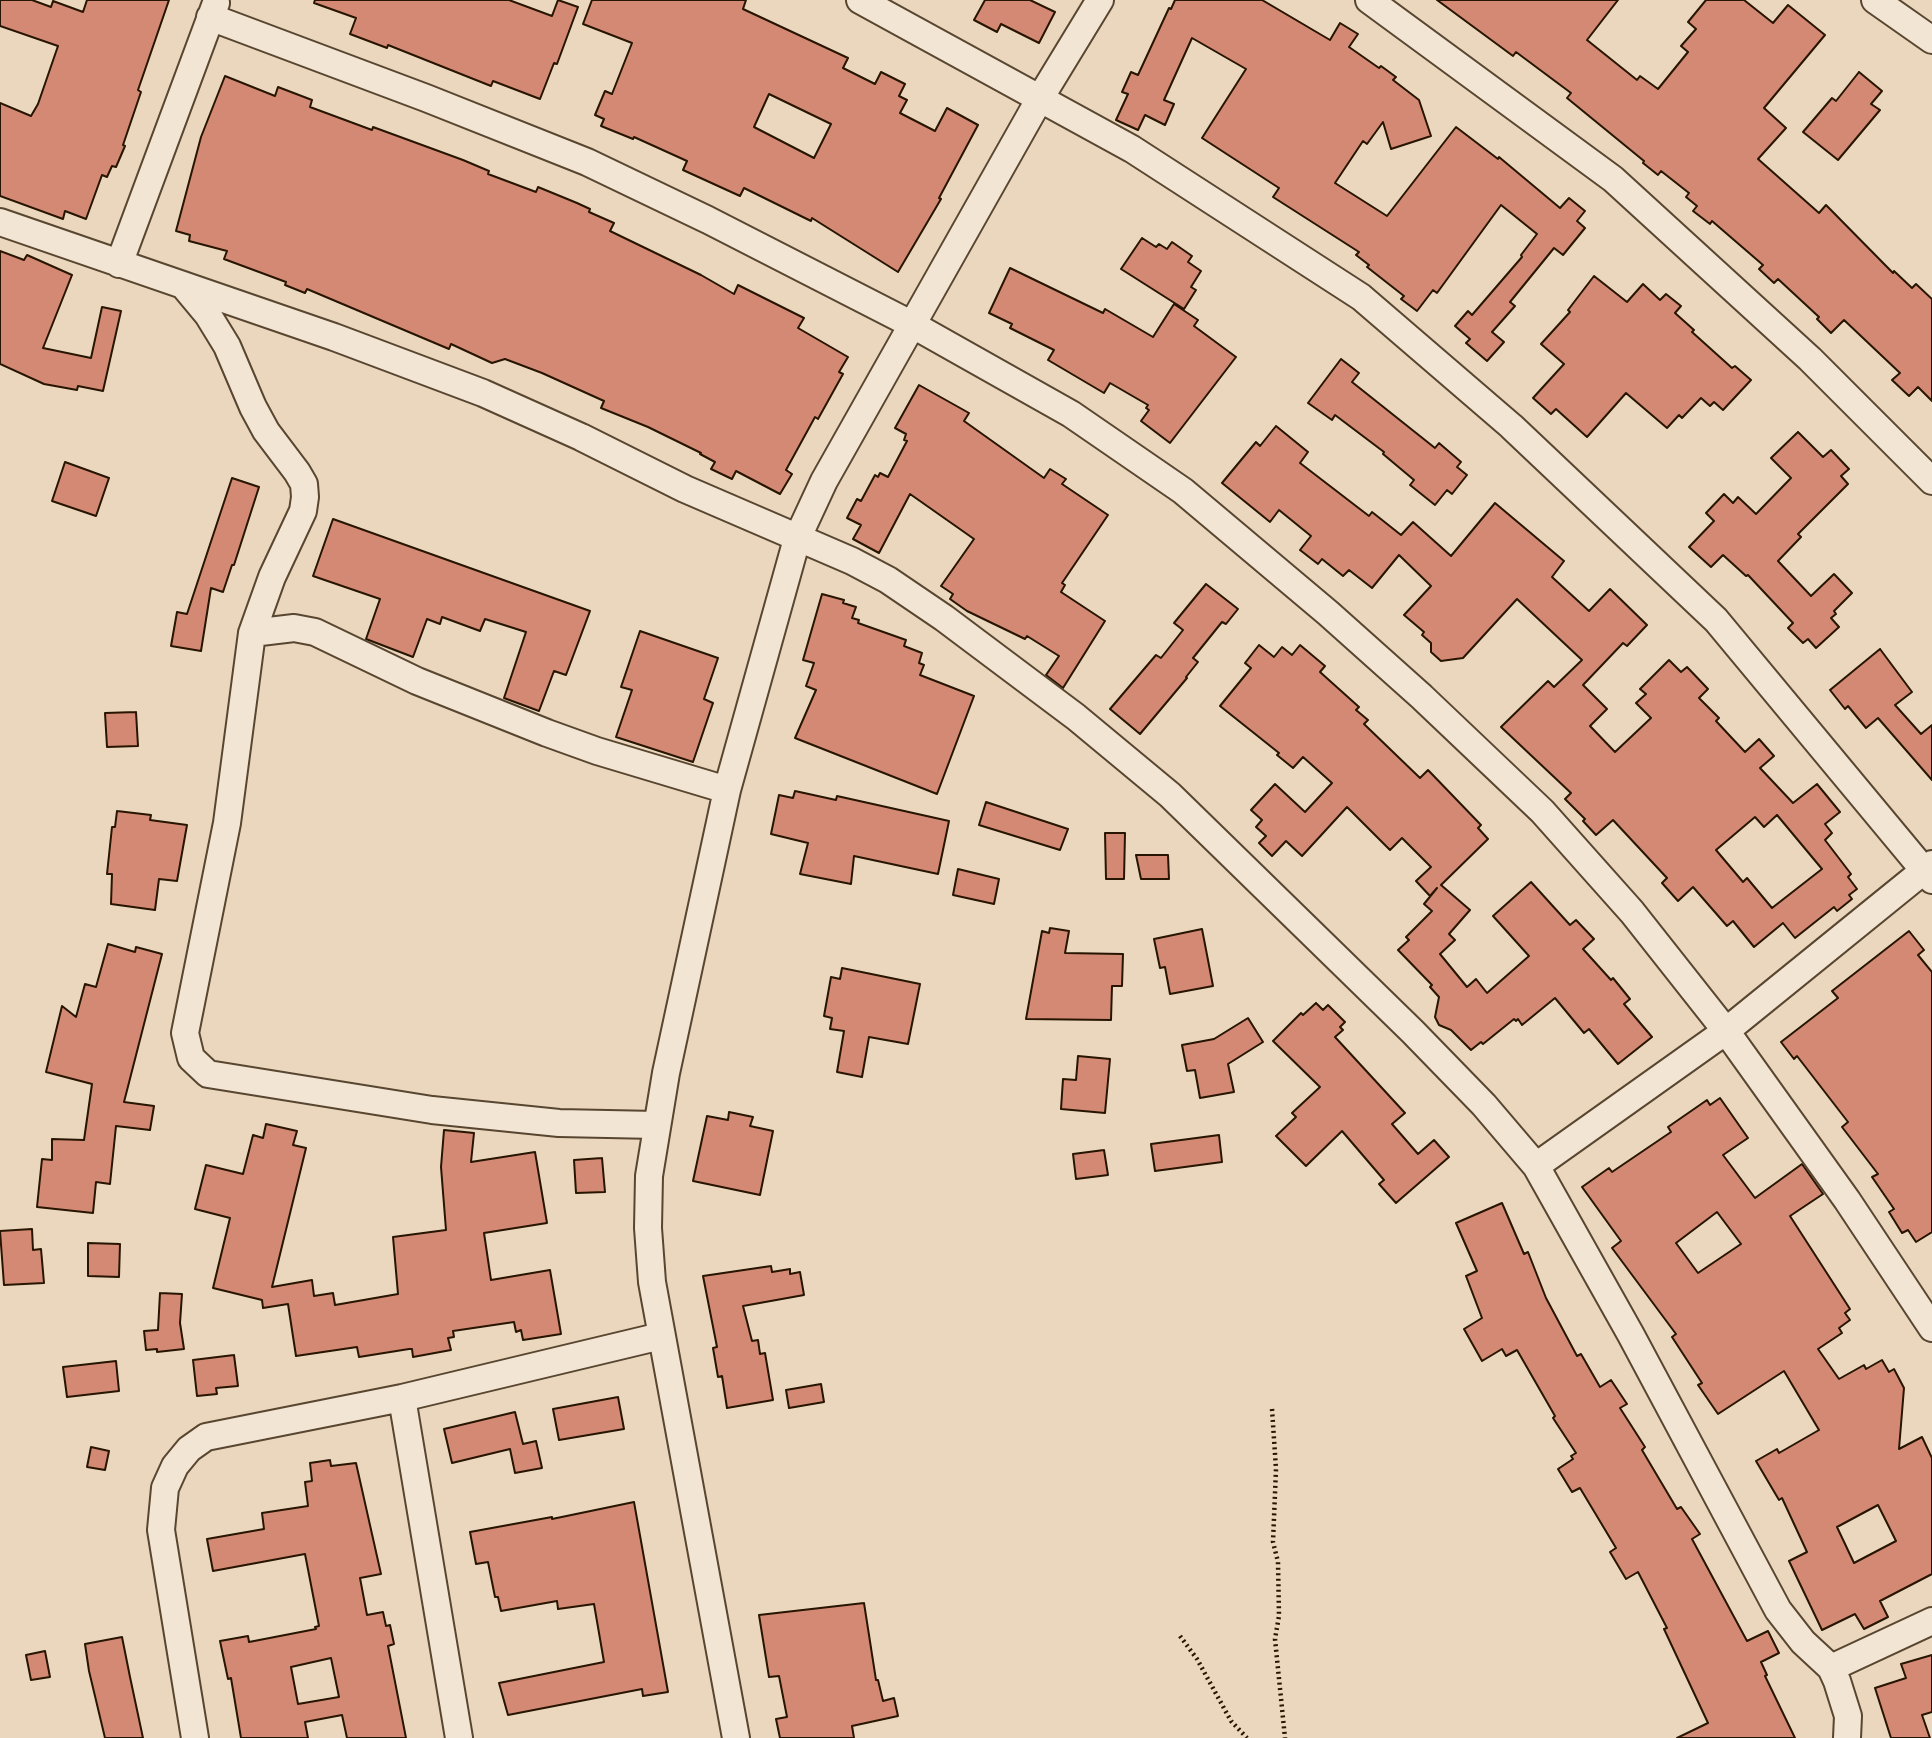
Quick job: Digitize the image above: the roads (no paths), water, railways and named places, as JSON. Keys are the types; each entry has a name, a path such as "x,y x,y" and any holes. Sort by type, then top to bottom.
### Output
{"street":[{"path":"860,0 1132,149 1360,298 1511,426 1716,620 1929,871 1726,1031 1536,1166"},
{"path":"736,1738 652,1282 648,1228 649,1176 656,1125 727,790 797,539 824,481 1039,100 1100,0"},
{"path":"1368,0 1612,180 1810,359 1932,481"},
{"path":"1875,0 1932,40"},
{"path":"119,264 214,9 587,162 708,220 913,325 1071,414 1182,491 1328,613 1422,697 1542,811 1632,912 1726,1031 1847,1200 1932,1328"},
{"path":"0,222 483,393 797,539 852,561 888,580 944,618 1076,717 1170,795 1413,1032 1484,1105 1536,1166 1631,1335 1778,1610 1803,1642 1831,1668 1851,1730"},
{"path":"183,285 208,315 227,346 266,431 304,484 305,497 303,510 272,577 253,633 228,823 185,1033 191,1058 208,1074 432,1110 559,1123 656,1125"},
{"path":"253,633 294,628 315,632 417,681 547,733 727,790"},
{"path":"195,1738 161,1530 165,1488 175,1466 189,1449 206,1437 402,1398 661,1336"},
{"path":"402,1398 459,1738"},
{"path":"1831,1668 1932,1621"}]}
